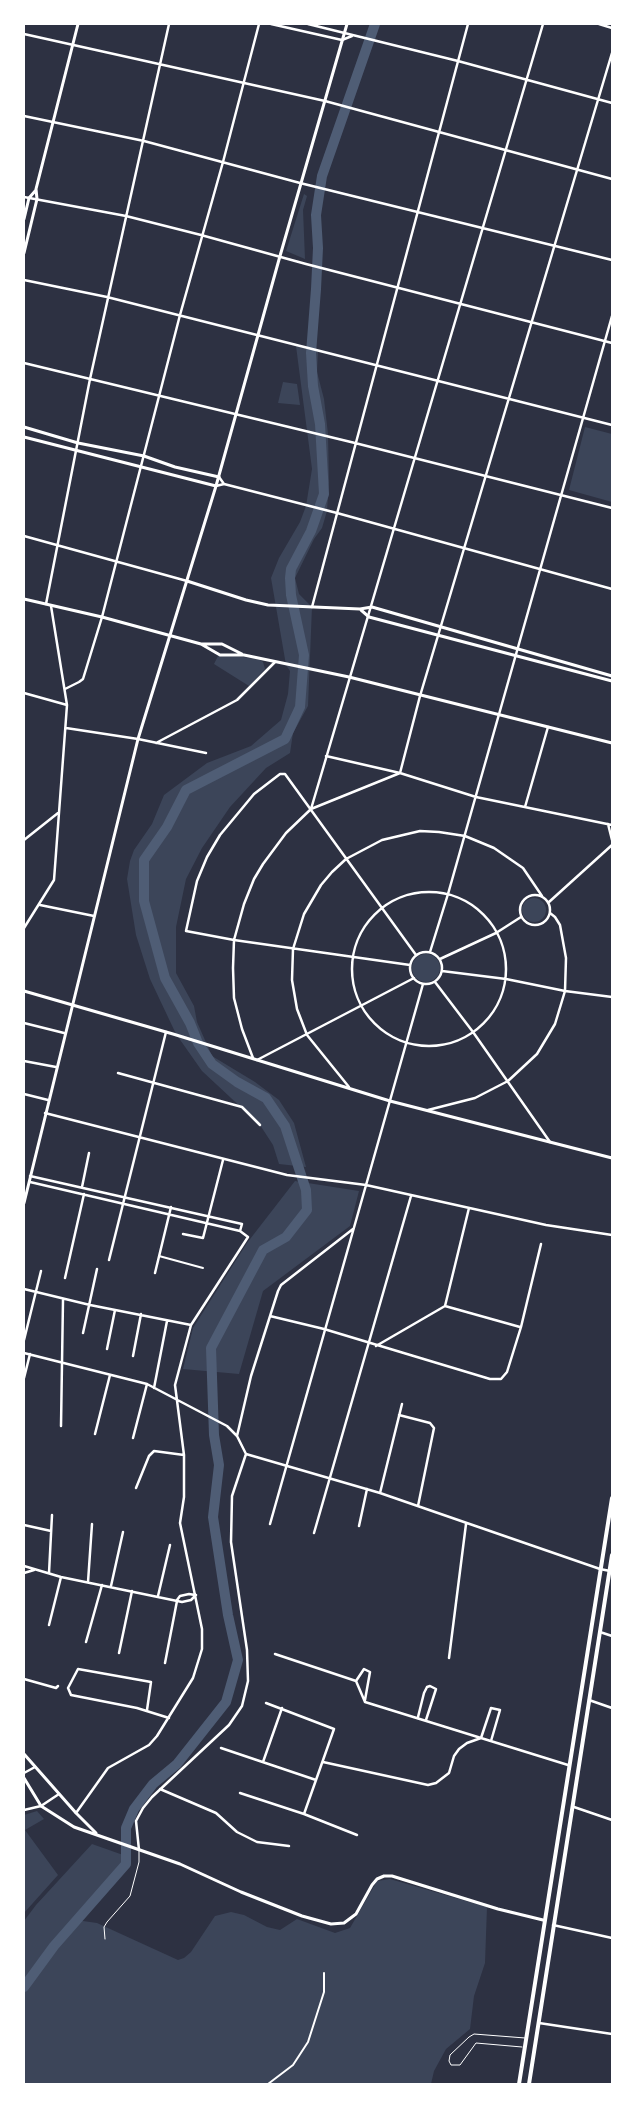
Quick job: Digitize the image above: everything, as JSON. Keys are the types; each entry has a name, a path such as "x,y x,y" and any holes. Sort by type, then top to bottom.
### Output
{"main road":[{"path":"24,253 37,199 36,189 78,24"},
{"path":"24,1203 64,1033 138,739 219,477 300,183 347,24"},
{"path":"24,219 29,198 36,189"},
{"path":"24,427 78,443 144,456 174,467 219,477"},
{"path":"24,437 216,486"},
{"path":"187,581 246,600 279,605 360,609 372,607 442,629 612,676"},
{"path":"24,599 170,635 201,644 220,655 244,655 349,677 612,743"},
{"path":"360,609 369,616 612,681"},
{"path":"201,644 222,644 244,655"},
{"path":"597,678 598,672"},
{"path":"24,991 179,1035 390,1100 551,1144 612,1158"},
{"path":"519,2084 568,1765 612,1498"},
{"path":"529,2084 553,1925 574,1807 612,1555"},
{"path":"24,1754 76,1813 100,1835"},
{"path":"24,1778 41,1806 74,1827 180,1864 290,1912 331,1924 344,1923 356,1914 372,1885 377,1879 384,1876 392,1876 498,1910 544,1920"}],"street":[{"path":"46,604 107,297 144,142 169,24"},
{"path":"65,688 80,682 83,678 102,617 180,315 259,24"},
{"path":"271,24 342,40 352,36"},
{"path":"308,24 458,61 612,103"},
{"path":"312,606 376,366 399,288 438,132 468,24"},
{"path":"311,809 543,24"},
{"path":"599,24 612,28"},
{"path":"24,34 325,101 612,179"},
{"path":"400,773 420,696 440,636 508,400 612,53"},
{"path":"24,116 144,142 300,183 327,188 612,260"},
{"path":"24,197 126,216 612,343"},
{"path":"24,280 107,297 180,315 436,382 612,425"},
{"path":"430,952 500,716 515,655 612,316"},
{"path":"24,363 355,443 612,508"},
{"path":"219,477 224,484"},
{"path":"216,486 224,484 323,511 337,513 612,589"},
{"path":"24,536 187,581"},
{"path":"24,928 54,880 67,705 51,606"},
{"path":"156,743 237,700 275,662"},
{"path":"24,692 67,705"},
{"path":"66,728 138,739 206,753"},
{"path":"525,807 548,728"},
{"path":"326,756 400,773 476,797 612,826"},
{"path":"410,964 293,949 186,931 198,881 220,835 254,794 282,773 285,774 416,955"},
{"path":"253,1058 242,1029 234,998 234,940 244,904 263,864 286,833 311,809 400,773"},
{"path":"24,840 58,814"},
{"path":"608,824 612,840"},
{"path":"349,1087 307,1035 297,1010 292,980 293,949 304,914 321,885 346,859 382,840 420,831 465,836 494,848 523,868 542,896 549,902 550,913 544,922 534,926 521,917 519,907 525,898 535,894 542,896"},
{"path":"549,902 612,845"},
{"path":"417,893 448,894 465,901 482,914 496,933 504,954 506,979 501,999 491,1017 473,1032 456,1040 439,1044 405,1042 386,1034 360,1007 351,980 353,956 364,926 382,908 404,896 417,893"},
{"path":"40,905 94,916"},
{"path":"428,1110 475,1098 508,1081 537,1054 555,1024 565,991 566,958 560,926 555,917 550,913"},
{"path":"440,959 496,933 521,917"},
{"path":"430,952 440,959 442,971 435,982 423,984 414,978 410,964 416,955 430,952"},
{"path":"442,971 506,979 565,991 612,997"},
{"path":"258,1060 414,978"},
{"path":"435,982 473,1032 551,1144"},
{"path":"270,1524 405,1042 423,984"},
{"path":"24,1023 64,1033"},
{"path":"109,1260 166,1032"},
{"path":"24,1061 56,1067"},
{"path":"118,1074 242,1107 260,1125"},
{"path":"24,1094 48,1100"},
{"path":"45,1113 223,1160 287,1174 366,1185 546,1224 612,1235"},
{"path":"82,1187 89,1153"},
{"path":"183,1234 203,1238 223,1160"},
{"path":"30,1176 208,1215 242,1224 240,1231"},
{"path":"29,1182 240,1231 248,1237 191,1325 175,1385 175,1399 184,1455 184,1497 180,1523 202,1629 202,1649 193,1678 169,1718 149,1745 108,1768 76,1813"},
{"path":"65,1278 84,1194"},
{"path":"314,1533 411,1195"},
{"path":"155,1273 171,1207"},
{"path":"445,1306 470,1208"},
{"path":"237,1436 252,1376 281,1285 354,1228"},
{"path":"270,1316 324,1329 376,1346 490,1378 501,1379 507,1372 521,1327 541,1244"},
{"path":"159,1256 203,1268"},
{"path":"83,1333 97,1269"},
{"path":"24,1340 41,1271"},
{"path":"24,1289 90,1305 191,1325"},
{"path":"61,1426 63,1299"},
{"path":"376,1346 445,1306 521,1327"},
{"path":"107,1349 115,1310"},
{"path":"133,1356 141,1314"},
{"path":"154,1388 167,1320"},
{"path":"24,1353 147,1384 228,1426 237,1436 246,1454 232,1496 231,1542 247,1650 248,1681 242,1706 229,1725 147,1803 136,1821 139,1850"},
{"path":"24,1378 30,1354"},
{"path":"95,1434 110,1374"},
{"path":"133,1438 147,1384"},
{"path":"380,1493 402,1404"},
{"path":"400,1414 430,1423 434,1428 418,1506"},
{"path":"136,1488 149,1456 154,1451 184,1455"},
{"path":"246,1454 380,1493 610,1571"},
{"path":"359,1526 367,1489"},
{"path":"48,1574 52,1515"},
{"path":"449,1658 466,1523"},
{"path":"88,1582 92,1524"},
{"path":"24,1525 51,1531"},
{"path":"111,1586 123,1532"},
{"path":"158,1596 170,1545"},
{"path":"24,1566 60,1577 182,1602 191,1600 196,1595"},
{"path":"24,1573 36,1570"},
{"path":"49,1625 60,1577"},
{"path":"86,1642 102,1585"},
{"path":"119,1653 132,1591"},
{"path":"165,1663 177,1600 180,1596 196,1595"},
{"path":"600,1632 612,1636"},
{"path":"275,1654 356,1681 365,1702"},
{"path":"147,1710 151,1682 78,1669 68,1688 71,1695 147,1710 169,1718"},
{"path":"356,1681 364,1669 370,1672 365,1702"},
{"path":"24,1679 56,1688 58,1686"},
{"path":"418,1717 424,1693 427,1687 430,1686 436,1689 426,1720"},
{"path":"590,1700 612,1708"},
{"path":"365,1702 568,1765"},
{"path":"266,1703 334,1728 304,1814"},
{"path":"263,1762 282,1708"},
{"path":"481,1738 490,1709 498,1710 500,1712 491,1741"},
{"path":"323,1762 428,1785 443,1778 449,1772 454,1756 459,1749 467,1743 481,1738"},
{"path":"221,1748 317,1780"},
{"path":"24,1773 35,1767"},
{"path":"160,1789 216,1813 237,1832 257,1842 289,1846"},
{"path":"240,1793 304,1814 357,1835"},
{"path":"24,1810 41,1806 59,1794"},
{"path":"574,1807 612,1820"},
{"path":"553,1925 612,1938"},
{"path":"268,2084 293,2065 308,2042 324,1992 324,1973"},
{"path":"539,2023 612,2034"},
{"path":"273,2084 274,2080"}],"lane":[{"path":"105,1939 104,1932 107,1922 130,1896 139,1862 139,1850"},
{"path":"524,2047 476,2043 460,2065 451,2065 449,2060 450,2055 474,2034 525,2038"}],"shaded area":[{"path":"304,194 307,196 303,210 305,259 286,251"},
{"path":"296,346 318,351 317,372 324,399 328,434 329,482 327,511 322,528 314,539 295,578 299,594 312,607 308,706 293,733 290,753 266,768 230,807 202,848 186,879 176,927 176,973 194,1006 197,1022 212,1056 255,1082 279,1100 294,1123 306,1167 279,1164 273,1145 260,1125 202,1071 176,1034 150,979 136,935 127,879 134,850 152,824 164,795 207,763 251,746 281,720 288,694 290,671 286,665 271,578 279,558 300,522 306,506 312,469"},
{"path":"283,382 297,384 300,405 278,403"},
{"path":"585,427 612,434 612,502 569,490"},
{"path":"218,656 260,660 263,662 265,669 249,686 214,664"},
{"path":"534,898 539,899 545,905 545,915 539,921 534,922 529,921 523,915 522,910 523,905 529,899"},
{"path":"426,954 436,958 440,968 436,978 426,982 416,978 412,968 416,958"},
{"path":"295,1181 359,1191 350,1226 263,1291 239,1374 183,1369 193,1328 247,1243"},
{"path":"37,1811 44,1819 25,1830 58,1875 24,1913 24,1815"},
{"path":"92,1844 126,1856 126,1864 76,1920 97,1923 178,1960 191,1952 215,1916 231,1912 244,1915 267,1927 280,1930 297,1919 335,1933 350,1928 377,1881 390,1879 487,1907 485,1963 474,1996 470,2029 446,2049 434,2071 431,2084 24,2084 24,1921 36,1905"}],"waterway":[{"path":"24,1987 54,1946 126,1864 126,1828 134,1809 153,1784 177,1764 226,1702 238,1660 228,1615 213,1517 219,1465 214,1435 211,1348 263,1250 286,1237 307,1210 306,1190 285,1126 266,1098 237,1082 212,1064 198,1043 190,1023 165,978 144,901 144,860 167,827 186,790 285,739 300,707 304,655 291,595 291,569 311,531 324,494 320,424 313,386 311,353 318,248 316,215 322,176 375,24"}]}
